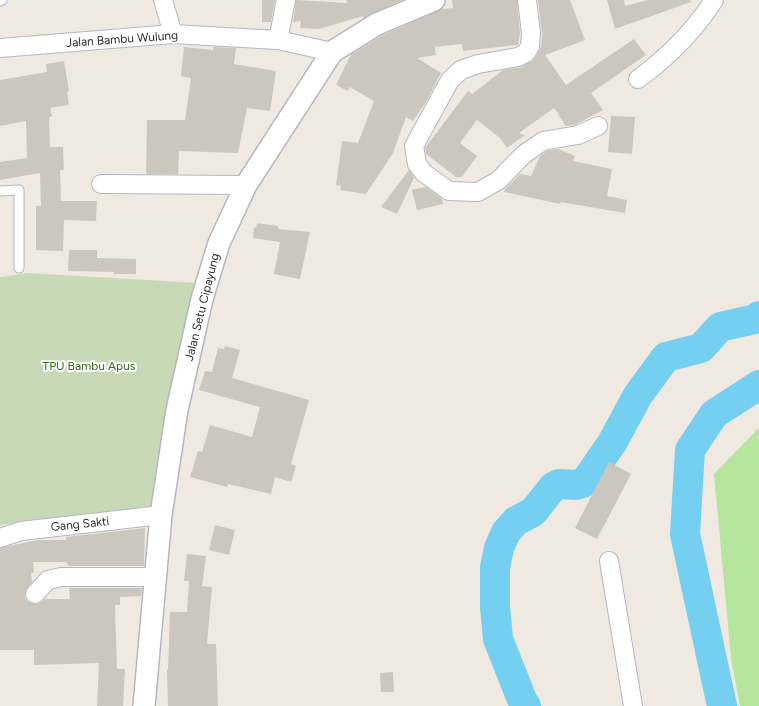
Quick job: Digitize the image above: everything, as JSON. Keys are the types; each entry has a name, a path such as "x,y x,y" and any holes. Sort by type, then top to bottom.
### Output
{"street":[{"path":"163,0 173,34"},
{"path":"278,40 286,0"},
{"name":"Jalan Setu Cipayung","path":"144,706 161,515 177,410 202,299 219,243 246,185 332,52 377,24 434,0"},
{"path":"527,0 531,34 530,46 526,53 518,57 478,64 461,70 450,80 414,146 417,164 424,173 449,191 478,192 499,180 524,155 544,141 578,135 598,126"},
{"path":"638,78 679,44 701,21 714,0"},
{"name":"Jalan Bambu Wulung","path":"0,48 173,34 278,40 332,52"},
{"path":"101,184 246,185"},
{"name":"Gang Sakti","path":"0,538 21,531 161,515"},
{"path":"610,561 633,706"},
{"path":"35,594 48,580 61,577 156,577"}],"lane":[{"path":"0,191 18,190 19,268"}],"green space":[{"name":"TPU Bambu Apus","path":"28,273 198,283 148,517 41,519 0,525 0,277"},
{"path":"759,428 759,706 740,706 731,658 714,474"}],"building":[{"path":"262,0 275,0 271,22 262,22"},
{"path":"296,0 347,3 346,0 402,0 363,18 363,16 319,29 300,28 301,21 293,22"},
{"path":"452,0 517,0 520,33 518,45 463,51 462,44 435,47 436,55 417,58 441,73 426,102 413,121 406,117 393,153 366,194 340,190 341,186 336,185 342,141 358,143 374,101 350,87 348,91 336,85 349,58 352,54 383,35 442,9 453,8"},
{"path":"538,0 570,0 585,40 545,55 566,85 634,39 646,55 591,93 603,110 575,125 566,126 558,114 559,112 554,108 519,133 525,135 507,148 500,138 477,120 460,143 477,156 462,177 456,177 426,154 425,148 468,91 472,94 503,70 522,67 535,58 541,47 542,34"},
{"path":"607,0 624,0 625,6 648,0 690,0 691,2 615,29"},
{"path":"184,47 213,50 213,47 236,48 234,64 276,71 270,111 247,108 238,153 179,151 178,174 146,174 147,120 185,120 191,78 181,76"},
{"path":"64,61 69,91 67,92 69,105 50,108 52,116 49,117 50,147 63,147 64,170 60,170 61,201 97,201 96,221 64,220 63,251 36,250 36,206 41,206 40,173 0,180 0,162 27,158 26,121 0,126 0,80 47,72 46,64"},
{"path":"611,116 635,117 632,154 608,152"},
{"path":"558,149 575,156 573,161 612,169 607,196 627,200 625,213 561,202 560,204 504,192 520,174 531,176 540,156 547,151"},
{"path":"409,170 414,178 397,214 381,207"},
{"path":"426,187 442,199 443,204 417,210 412,190"},
{"path":"257,223 278,226 278,229 310,232 300,279 274,274 280,242 253,238 254,227 256,228"},
{"path":"69,250 97,250 97,258 136,259 136,274 68,271"},
{"path":"225,346 240,350 232,378 309,400 291,464 296,466 291,482 275,477 271,494 228,484 227,487 190,477 198,451 202,452 210,425 252,437 260,407 199,390 205,371 212,372 218,348 224,349"},
{"path":"609,462 631,474 597,539 575,528"},
{"path":"215,525 235,530 229,555 209,550"},
{"path":"145,528 144,566 69,566 66,562 33,562 34,573 31,573 32,582 25,592 25,598 28,602 38,604 45,599 70,599 69,588 142,588 141,596 120,597 120,605 115,605 117,669 125,669 123,706 97,706 99,663 34,665 34,650 0,650 0,548 37,540 66,540 66,537"},
{"path":"187,554 206,556 202,586 212,587 207,644 216,644 218,706 168,706 167,670 170,612 187,612 189,581 184,581"},
{"path":"393,672 394,692 381,692 380,673"}],"waterway":[{"path":"526,706 498,639 495,607 495,567 499,548 506,532 516,521 533,512 553,487 559,484 576,485 585,482 612,443 638,395 666,357 701,348 720,327 755,319 759,316"},
{"path":"722,706 685,534 690,450 714,414 759,385"}]}
